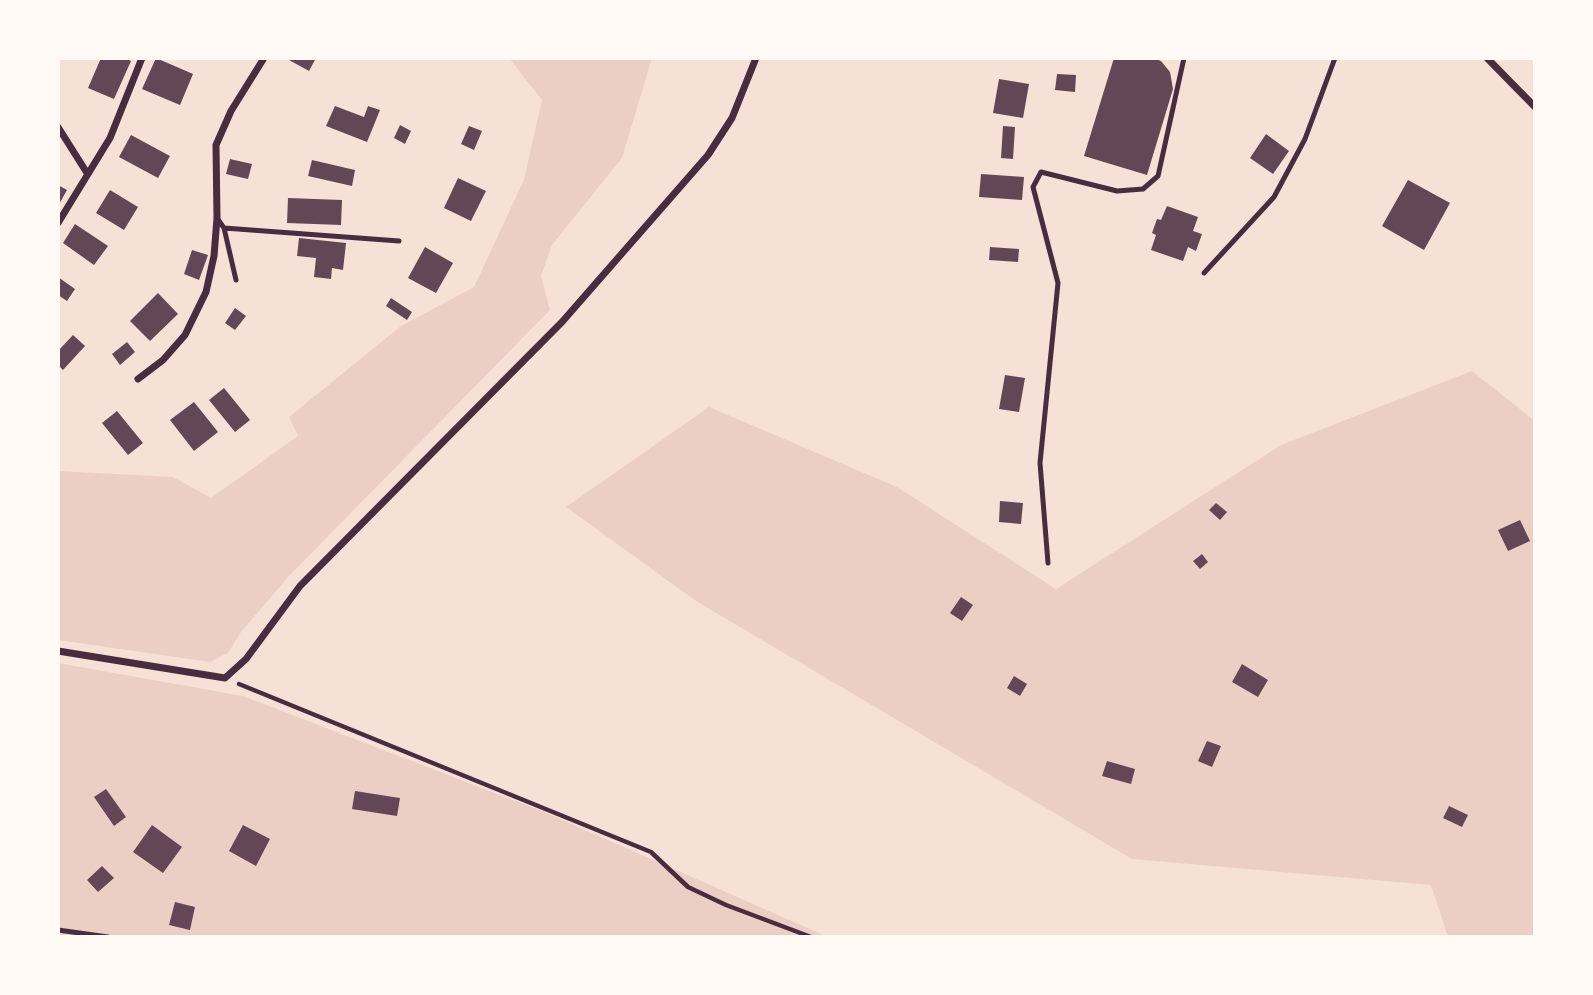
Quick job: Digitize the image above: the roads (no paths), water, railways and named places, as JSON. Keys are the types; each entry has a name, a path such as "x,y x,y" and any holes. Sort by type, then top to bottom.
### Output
{"street":[{"path":"58,223 110,138 142,58"},
{"path":"138,379 163,360 185,335 206,292 214,256 217,218 216,145 231,111 264,58"},
{"path":"58,651 117,663 225,678 246,659 300,586 562,322 708,155 732,118 756,58"},
{"path":"1487,58 1535,107"},
{"path":"58,127 87,173"}],"lane":[{"path":"1048,563 1040,463 1058,283 1033,187 1041,172 1117,191 1143,189 1158,176 1184,58"},
{"path":"1204,273 1274,197 1305,139 1335,58"},
{"path":"217,218 224,228 236,280"},
{"path":"224,228 399,241"},
{"path":"58,930 108,937"}]}
